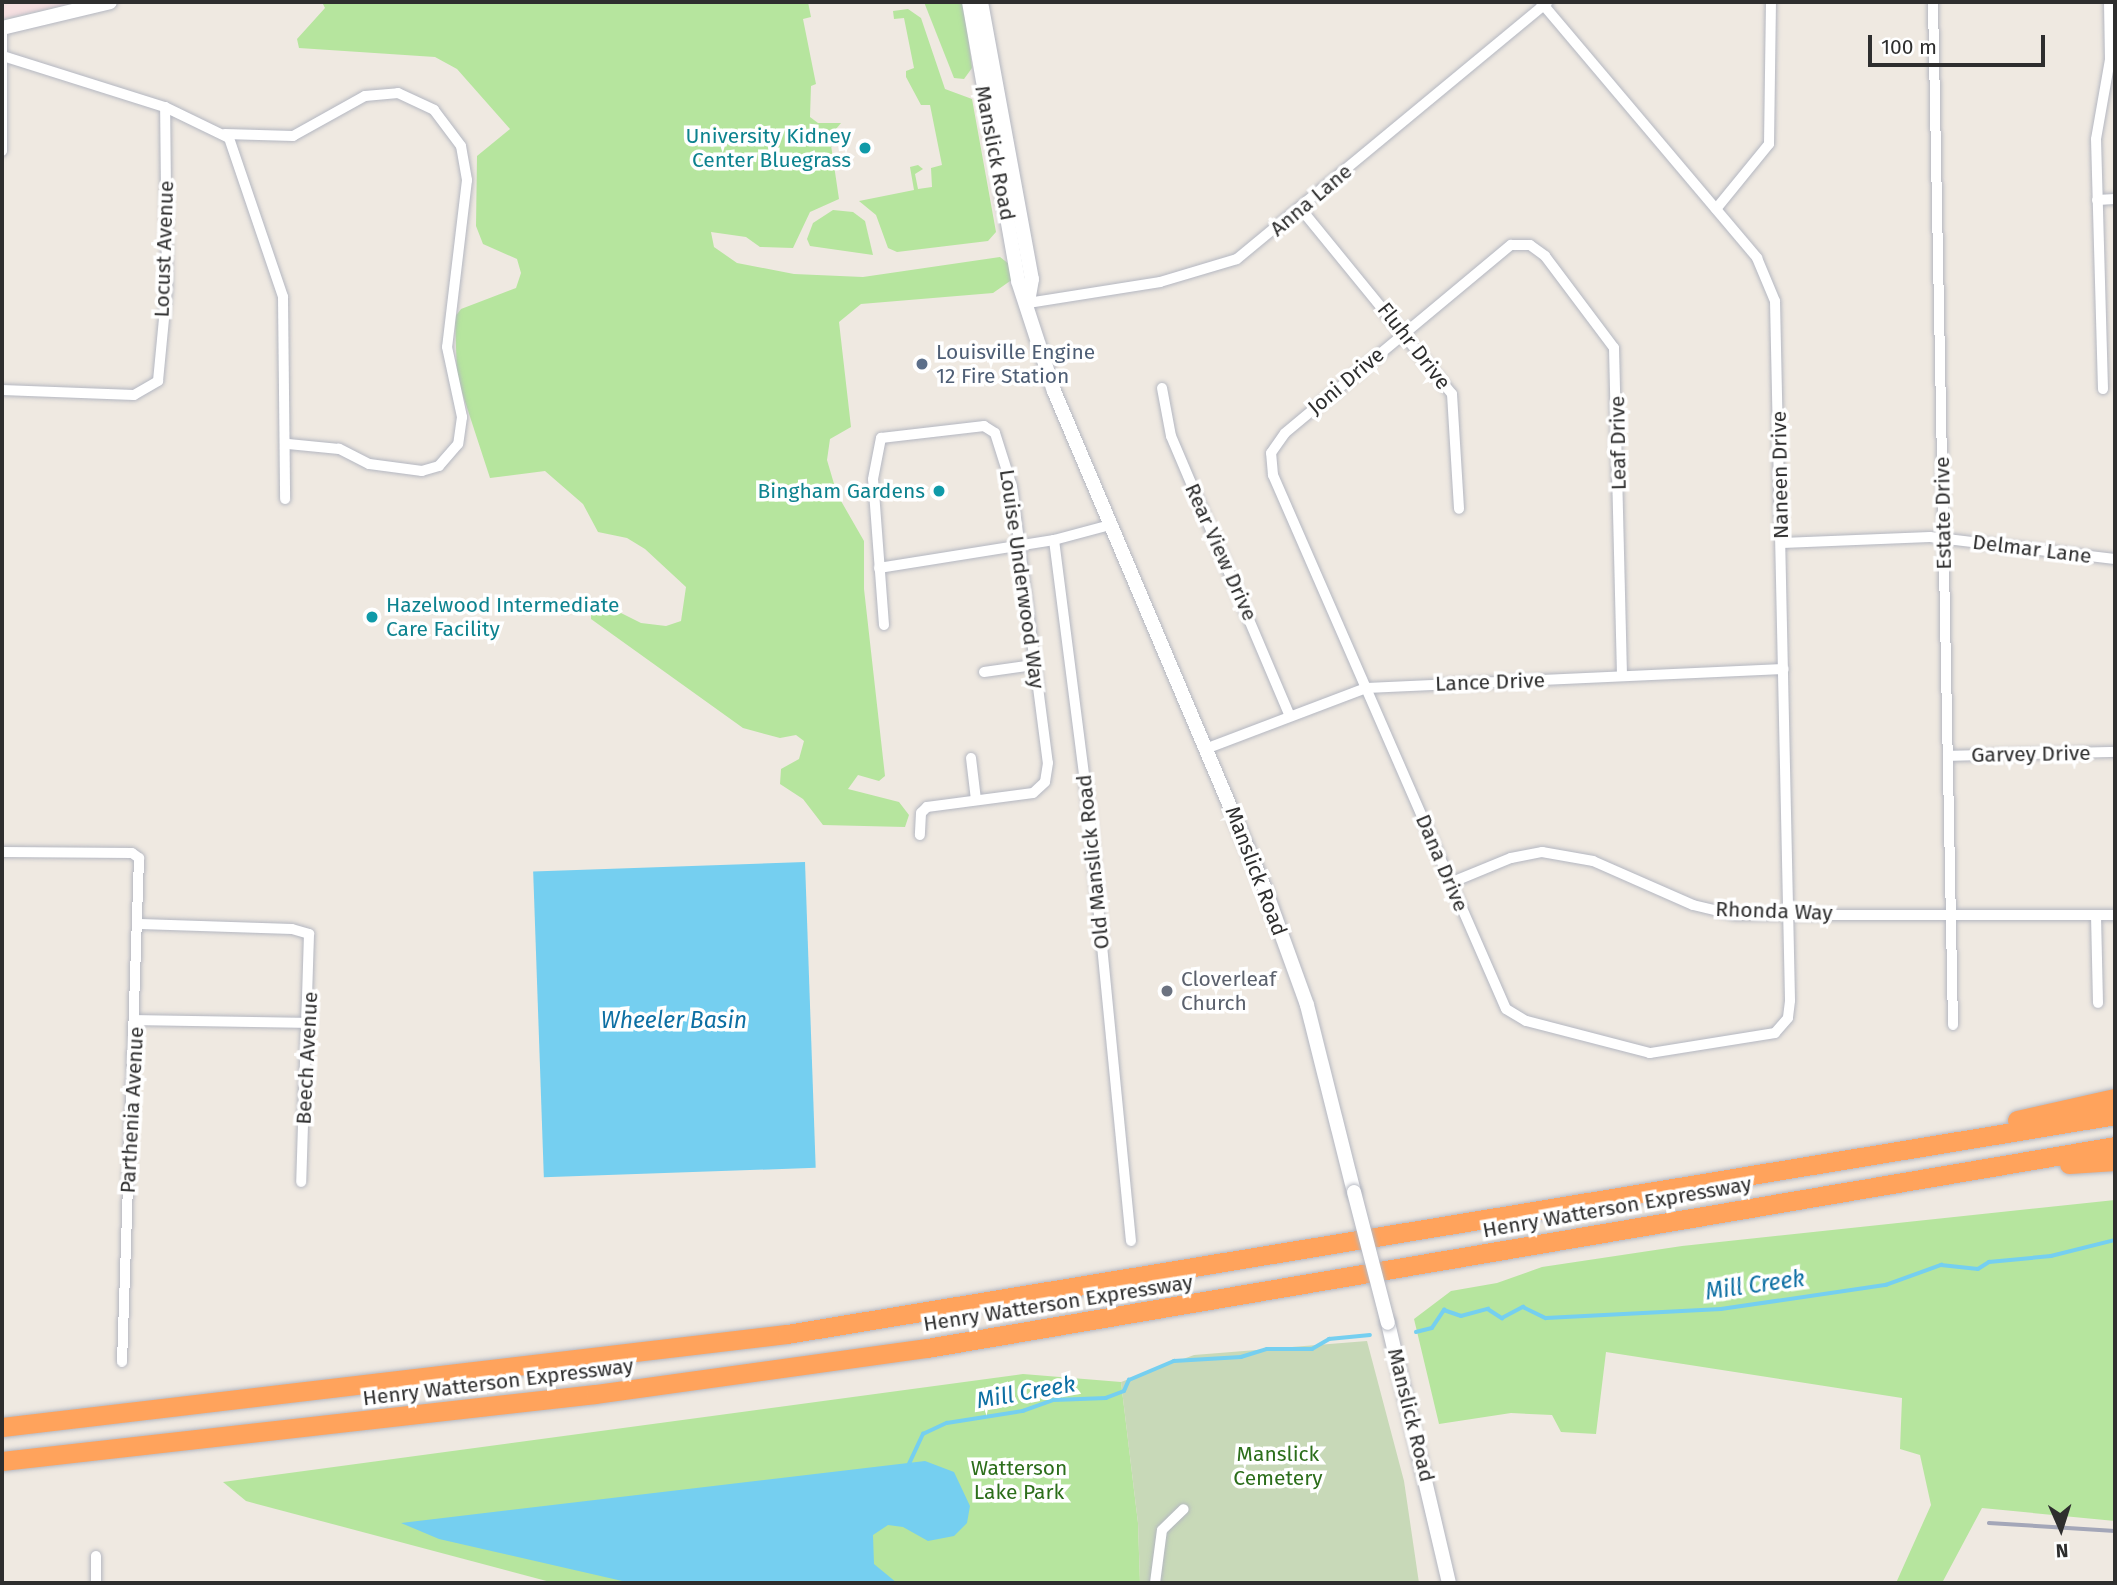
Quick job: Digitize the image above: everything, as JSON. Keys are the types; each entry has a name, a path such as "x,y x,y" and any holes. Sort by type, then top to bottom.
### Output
{"highway":[{"path":"1956,1140 2037,1114 2115,1098"},
{"path":"1956,1140 2115,1115"},
{"name":"Henry Watterson Expressway","path":"2,1427 786,1334 1956,1140"},
{"name":"Henry Watterson Expressway","path":"2,1461 568,1397 927,1348 2115,1146"},
{"path":"2005,1165 2115,1161"}],"main road":[{"path":"2,28 110,2"},
{"name":"Manslick Road","path":"970,2 1018,281 1028,303 1054,391 1208,748 1307,1005 1388,1323 1448,1583"},
{"name":"Manslick Road","path":"981,2 1032,279 1028,303"}],"street":[{"path":"1716,209 1757,166 1769,144 1771,2"},
{"name":"Estate Drive","path":"1933,2 1953,1025"},
{"path":"2103,389 2096,139 2110,60 2109,2"},
{"name":"Anna Lane","path":"1028,303 1206,272 1237,259 1301,209 1545,3"},
{"name":"Naneen Drive","path":"1545,3 1766,272 1775,301 1782,543 1789,1011 1780,1029"},
{"path":"2,34 6,57 2,151"},
{"path":"6,57 165,107 225,134 293,136 365,96 398,93 434,110 461,146 467,180 447,347 462,417 458,444 439,466 422,471 369,464 339,449 288,444"},
{"name":"Locust Avenue","path":"2,390 134,396 153,388 167,288 165,107"},
{"path":"225,134 284,297 288,444 285,499"},
{"path":"2097,200 2115,199"},
{"name":"Fluhr Drive","path":"1301,209 1404,331 1452,394 1459,509"},
{"name":"Joni Drive","path":"1271,453 1285,433 1503,250 1527,244"},
{"name":"Leaf Drive","path":"1527,244 1545,256 1587,305 1614,348 1622,676"},
{"name":"Rear View Drive","path":"1162,388 1171,436 1289,714"},
{"name":"Louise Underwood Way","path":"884,625 873,479 881,438 961,426 984,426 995,433 1012,487 1048,763 1045,782 1033,793 927,807 921,813 920,835"},
{"name":"Dana Drive","path":"1271,453 1273,475 1501,999 1519,1019 1650,1053 1754,1039 1780,1029"},
{"path":"879,568 1054,540 1110,525"},
{"name":"Delmar Lane","path":"1782,543 1944,538 2115,559"},
{"name":"Old Manslick Road","path":"1054,540 1089,813 1131,1241"},
{"path":"984,672 1034,665"},
{"name":"Lance Drive","path":"1208,748 1289,714 1366,688 1784,669"},
{"name":"Garvey Drive","path":"1948,756 2115,752"},
{"path":"971,758 976,800"},
{"name":"Parthenia Avenue","path":"2,852 132,853 139,858 140,924 122,1362"},
{"name":"Rhonda Way","path":"1450,883 1511,858 1559,853 1602,864 1706,909 1788,915 1951,911 2115,915"},
{"path":"2096,915 2098,1003"},
{"name":"Beech Avenue","path":"140,924 292,929 309,934 309,1023 301,1182"},
{"path":"136,1020 309,1023"},
{"path":"1155,1583 1162,1530 1184,1509"},
{"path":"96,1556 96,1583"}],"shaded area":[{"path":"2,2 77,2 2,19"}],"green space":[{"path":"322,2 808,2 811,17 803,19 816,84 811,86 810,117 818,123 841,123 826,141 831,145 839,199 810,212 793,248 760,247 746,237 711,232 714,247 737,263 794,274 863,277 1000,257 1009,264 1013,279 993,293 861,304 839,322 851,427 830,439 827,460 837,494 864,541 864,589 885,776 879,781 858,775 848,789 899,802 909,815 905,827 823,825 803,799 780,784 781,769 799,759 804,741 796,735 780,738 743,728 591,619 591,614 611,608 641,623 666,626 681,621 686,587 645,549 627,538 598,532 583,504 545,471 490,478 457,377 455,317 461,309 516,288 521,273 517,259 483,244 476,226 477,156 510,129 457,69 435,57 299,48 297,39 325,8"},
{"path":"924,2 964,2 972,68 964,79 954,78"},
{"path":"908,9 921,18 945,89 972,99 996,232 988,241 897,252 888,248 876,215 859,201 914,190 910,167 918,165 923,169 915,174 918,189 932,187 931,168 942,165 930,105 921,105 906,77 906,71 914,68 904,18 894,19 893,11"},
{"path":"833,210 853,212 865,221 873,255 810,246 807,239 813,223"},
{"path":"2115,1200 2115,1521 1982,1508 1942,1583 1896,1583 1931,1505 1920,1455 1900,1449 1902,1398 1606,1352 1596,1434 1561,1432 1552,1415 1511,1413 1439,1424 1414,1319 1451,1291 1497,1283 1542,1267 1682,1246"},
{"name":"Manslick Cemetery","path":"1367,1341 1404,1481 1419,1583 1140,1583 1138,1523 1121,1382 1194,1355"},
{"name":"Watterson Lake Park","path":"1023,1374 1121,1382 1138,1523 1140,1583 554,1583 246,1501 223,1482"}],"water":[{"name":"Wheeler Basin","path":"805,862 816,1168 544,1177 533,871"},
{"path":"925,1461 954,1472 970,1506 967,1523 954,1536 928,1541 903,1527 888,1525 873,1535 874,1564 897,1583 631,1583 439,1539 401,1523"}],"waterway":[{"name":"Mill Creek","path":"1416,1332 1432,1328 1444,1310 1461,1316 1488,1309 1502,1318 1523,1307 1546,1318 1721,1309 1886,1285 1941,1265 1978,1269 1989,1262 2051,1256 2115,1240"},
{"name":"Mill Creek","path":"909,1464 923,1434 947,1423 1023,1411 1054,1400 1106,1398 1124,1391 1129,1380 1174,1361 1241,1357 1267,1349 1312,1349 1329,1339 1370,1335"}],"railway":[{"path":"1989,1523 2115,1531"}],"place":[{"name":"University Kidney Center Bluegrass","path":"865,148"},
{"name":"Louisville Engine 12 Fire Station","path":"922,364"},
{"name":"Bingham Gardens","path":"939,491"},
{"name":"Hazelwood Intermediate Care Facility","path":"372,617"},
{"name":"Cloverleaf Church","path":"1167,991"}]}
